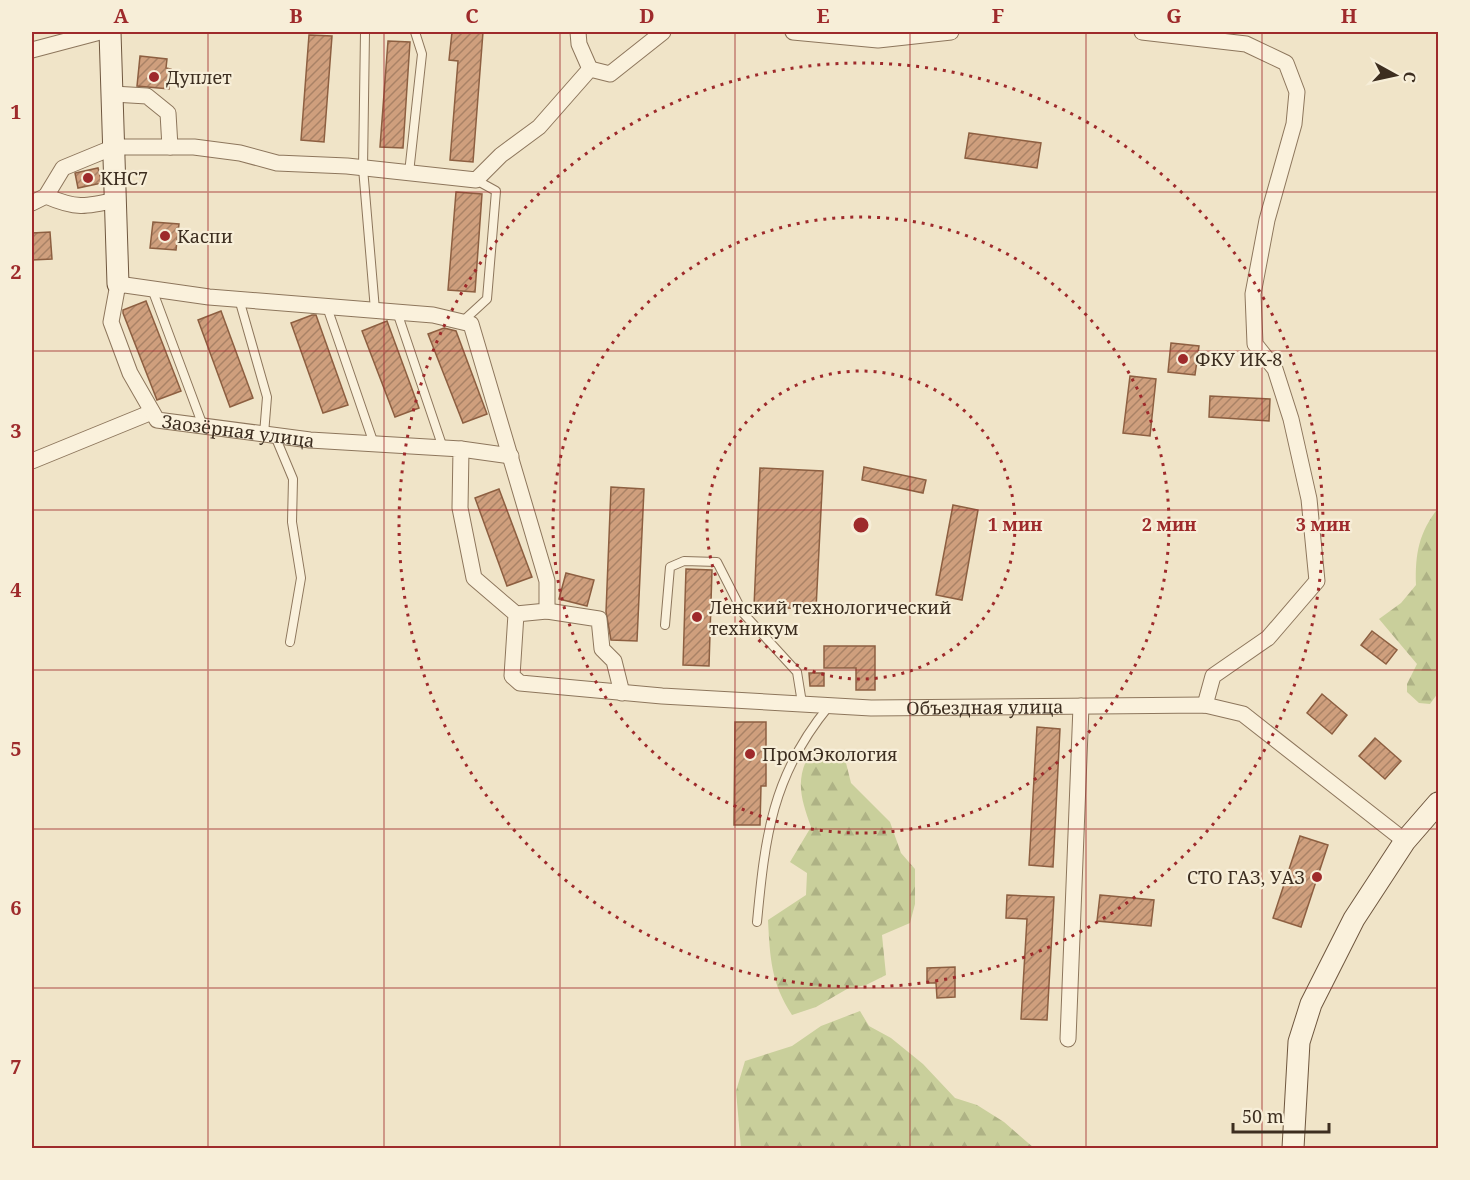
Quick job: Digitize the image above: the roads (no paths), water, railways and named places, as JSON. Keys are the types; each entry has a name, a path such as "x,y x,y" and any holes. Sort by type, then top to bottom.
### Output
{"main road":[{"name":"Заозёрная улица","path":"110,32 118,284"},
{"path":"1293,1149 1299,1042 1311,1004 1354,919 1405,841 1438,803"}],"street":[{"path":"32,50 100,32"},
{"path":"578,32 579,44 590,69 610,75 663,32"},
{"path":"793,32 878,40 951,32"},
{"path":"1143,32 1246,44 1286,63 1297,92 1294,124 1268,220 1253,294 1255,344 1275,369 1299,453 1309,499 1317,581 1268,638 1213,676 1205,705"},
{"path":"32,203 46,196 63,168 114,147 170,147 240,153 277,164 363,168 476,180 508,149 539,127 590,69"},
{"path":"113,93 147,96 168,113 170,147"},
{"path":"46,196 69,206 90,206 116,200"},
{"path":"118,284 239,299 433,315 471,324 547,581 547,611"},
{"name":"Заозёрная улица","path":"118,284 111,322 130,373 157,420 269,435 461,449 511,456"},
{"path":"32,461 152,412"},
{"path":"461,449 460,508 474,578 516,614 547,611 598,619 602,649 614,661 622,693"},
{"name":"Объездная улица","path":"516,614 512,676 520,683 622,693 871,708 1205,705 1243,714 1405,841"},
{"path":"1068,1039 1081,706"}],"lane":[{"path":"365,32 363,168 375,310"},
{"path":"409,173 422,54 415,32"},
{"path":"463,322 487,299 496,191 476,180"},
{"path":"152,289 203,426"},
{"path":"239,299 267,398 269,435 294,479 292,522 301,578 290,642"},
{"path":"327,305 374,444"},
{"path":"397,312 443,448"},
{"path":"665,625 670,567 684,561 717,562 743,613 797,672 802,703"},
{"path":"757,922 765,838 777,797 808,730 830,705"}],"place":[{"name":"Дуплет","path":"154,77"},
{"name":"КНС7","path":"88,178"},
{"name":"Каспи","path":"165,236"},
{"name":"ФКУ ИК-8","path":"1183,359"},
{"name":"Ленский технологический техникум","path":"697,617"},
{"name":"ПромЭкология","path":"750,754"},
{"name":"СТО ГАЗ, УАЗ","path":"1317,877"}]}
